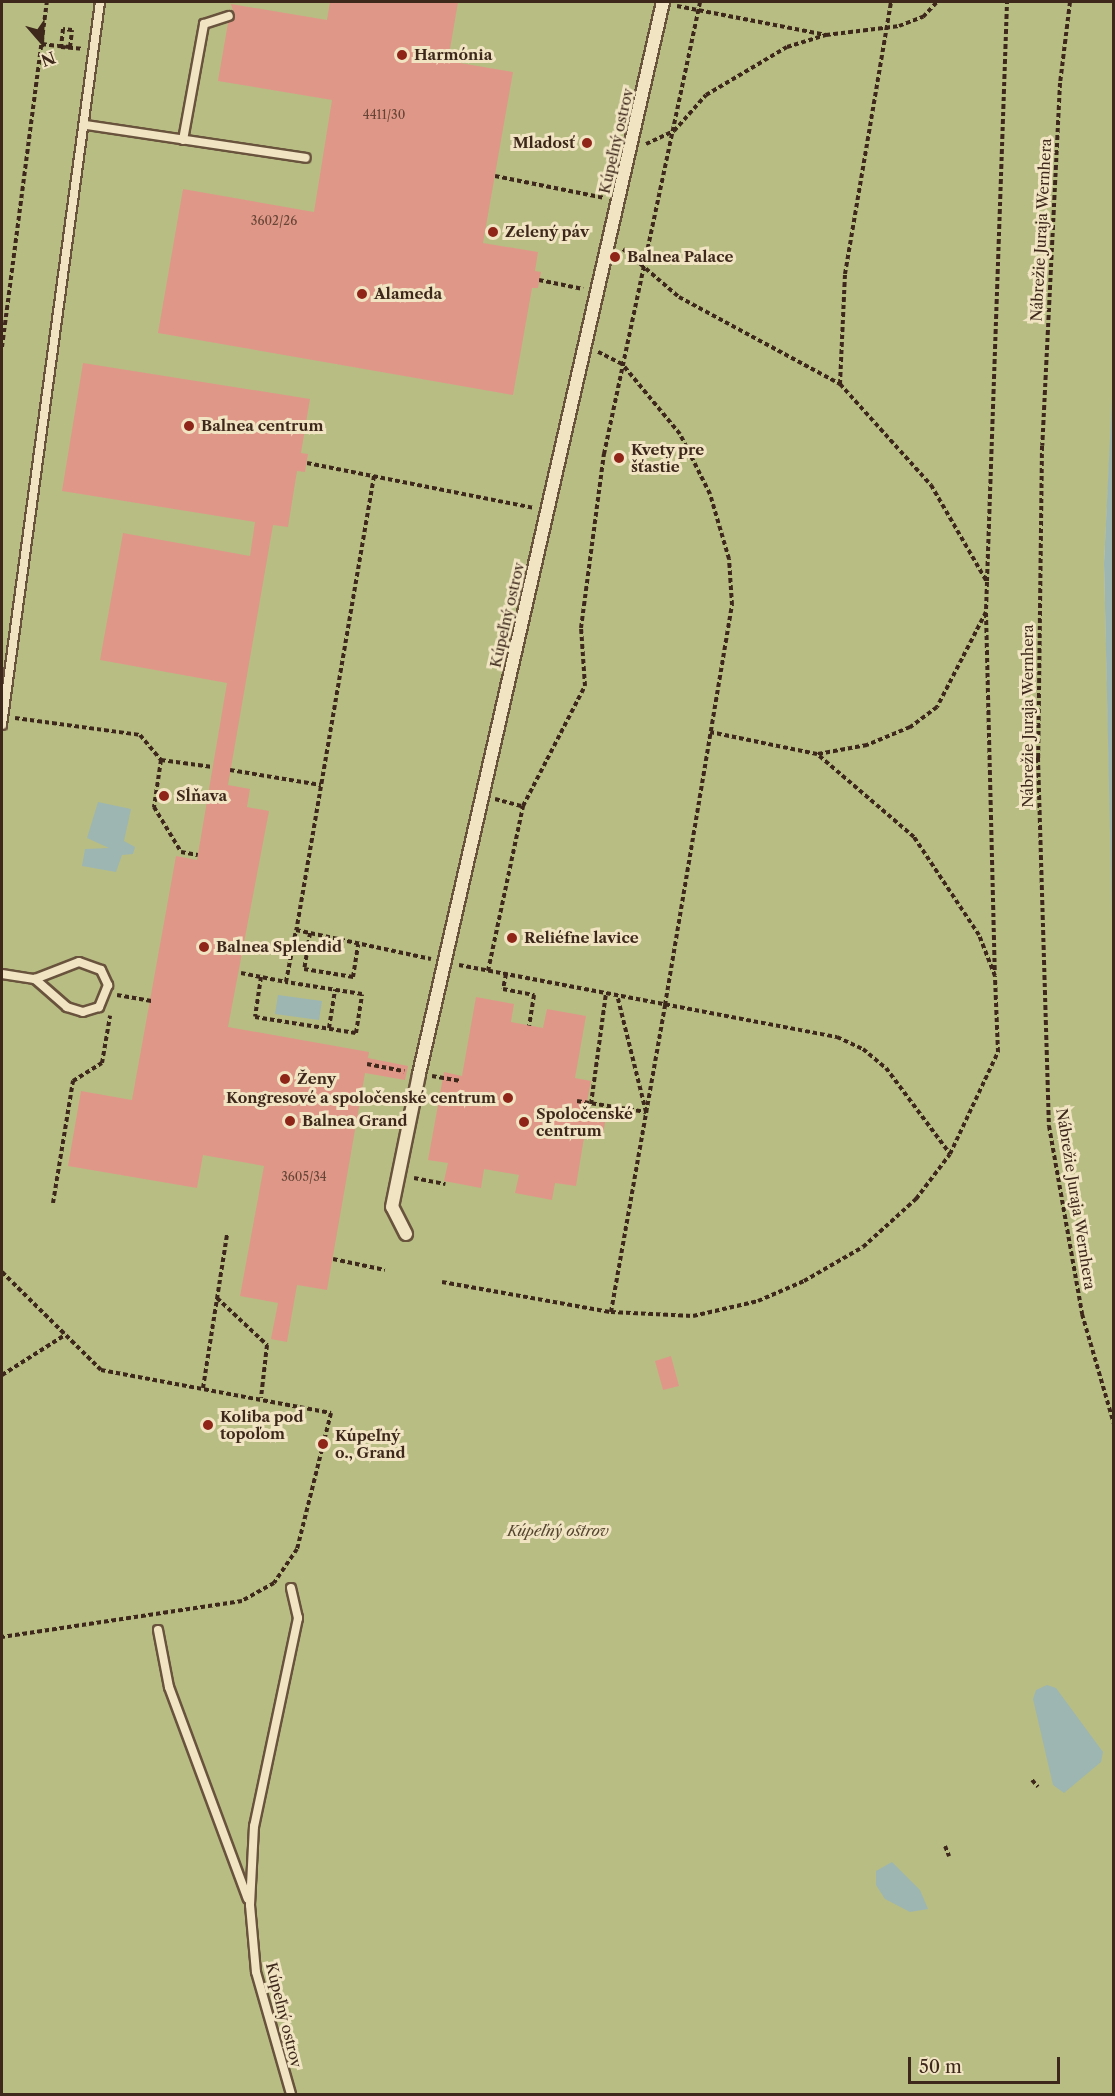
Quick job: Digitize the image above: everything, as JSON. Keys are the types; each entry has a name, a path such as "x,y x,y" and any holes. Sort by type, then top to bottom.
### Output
{"street":[{"name":"Kúpeľný ostrov","path":"406,1234 392,1207 398,1176 546,510 663,2"}],"lane":[{"path":"2,720 86,125 100,2"},
{"path":"183,140 204,24 229,16"},
{"path":"86,125 306,158"},
{"path":"2,974 35,979 87,963 102,970 111,994 99,1007 75,1011 35,979"},
{"name":"Kúpeľný ostrov","path":"291,1588 298,1618 254,1826 250,1905 256,1972 291,2094"},
{"path":"158,1630 169,1688 250,1905"}],"path":[{"path":"2,347 47,2"},
{"path":"663,2 698,13 826,35"},
{"path":"488,970 523,806 585,686 581,628 622,364 700,2"},
{"path":"840,384 845,274 891,2"},
{"path":"629,152 674,131 706,95 787,47 826,35 886,28 923,17 938,2"},
{"path":"442,1282 611,1312 693,1316 758,1300 804,1281 862,1247 916,1199 950,1154 998,1052 986,612 1007,2"},
{"name":"Nábrežie Juraja Wernhera","path":"1070,2 1060,84 1042,446 1038,758 1049,1126 1082,1314 1113,1424"},
{"path":"42,44 60,47 70,47 72,30 63,29 60,47"},
{"path":"495,176 617,201"},
{"path":"609,236 644,269 686,301 840,384 930,485 987,582"},
{"path":"539,280 597,292"},
{"path":"585,345 622,364 680,434 710,494 729,559 732,605 611,1312"},
{"path":"307,463 546,510"},
{"path":"286,982 374,476"},
{"path":"710,732 817,754 867,745 910,727 937,707 986,612"},
{"path":"2,720 140,735 161,760 213,767"},
{"path":"817,754 914,837 979,935 995,976"},
{"path":"161,760 154,807 181,852 198,855"},
{"path":"230,770 321,785"},
{"path":"483,796 523,806"},
{"path":"296,930 445,962 837,1037 863,1049 885,1068 950,1154"},
{"path":"310,933 304,969 353,977 358,944"},
{"path":"240,973 362,994 356,1033 255,1017 261,977"},
{"path":"506,974 503,989 534,994 529,1026"},
{"path":"329,1028 335,989"},
{"path":"591,1104 606,993"},
{"path":"53,1203 73,1081 102,1063 111,994 151,1001"},
{"path":"617,995 646,1112"},
{"path":"577,1101 646,1112"},
{"path":"398,1176 445,1184"},
{"path":"203,1388 227,1234"},
{"path":"333,1259 385,1270"},
{"path":"2,1272 101,1370 261,1398 331,1413 297,1549 274,1583 242,1601 2,1637"},
{"path":"217,1298 267,1345 261,1398"},
{"path":"2,1375 66,1335"},
{"path":"1032,1780 1038,1787"},
{"path":"945,1846 949,1856"}],"green space":[{"name":"Kúpeľný ostrov","path":"2,2 1113,2 1114,375 1104,563 1114,967 1113,2094 2,2094"}],"water":[{"path":"1113,375 1114,967 1104,563"},
{"path":"98,802 131,809 124,841 135,847 133,854 122,855 116,872 82,866 85,849 109,848 87,838"},
{"path":"278,995 322,1001 319,1020 275,1014"},
{"path":"1047,1685 1056,1688 1103,1752 1101,1762 1064,1793 1053,1785 1033,1699 1036,1690"},
{"path":"892,1862 920,1890 928,1909 910,1912 885,1899 876,1885 876,1871"}],"building":[{"name":"Alameda","path":"330,2 458,2 448,61 513,72 483,243 538,252 535,271 541,272 538,288 532,288 513,395 158,333 183,189 314,212 332,100 218,81 228,23 235,17 231,4 327,20"},
{"path":"83,363 310,399 301,453 308,454 305,472 297,471 288,527 273,525 228,785 250,789 247,807 269,811 228,1027 369,1052 368,1058 408,1066 405,1080 365,1073 327,1290 297,1285 287,1342 271,1339 278,1303 240,1296 264,1166 203,1155 197,1188 68,1166 81,1091 132,1100 176,856 197,860 227,683 100,660 123,533 250,556 255,522 62,491"},
{"name":"Kongresové a spoločenské centrum","path":"476,997 514,1004 511,1022 543,1028 547,1009 586,1016 575,1078 591,1081 585,1112 606,1116 603,1135 585,1132 576,1186 555,1183 552,1200 515,1193 519,1175 484,1169 481,1188 444,1181 448,1163 428,1160 444,1072 462,1076"},
{"path":"671,1356 679,1386 663,1390 655,1361"}],"place":[{"name":"Harmónia","path":"402,55"},
{"name":"Mladosť","path":"587,143"},
{"name":"Zelený páv","path":"493,232"},
{"name":"Balnea Palace","path":"615,257"},
{"name":"Alameda","path":"362,294"},
{"name":"Balnea centrum","path":"189,426"},
{"name":"Kvety pre šťastie","path":"619,458"},
{"name":"Sĺňava","path":"164,796"},
{"name":"Reliéfne lavice","path":"512,938"},
{"name":"Balnea Splendid","path":"204,947"},
{"name":"Ženy","path":"285,1079"},
{"name":"Kongresové a spoločenské centrum","path":"508,1098"},
{"name":"Balnea Grand","path":"290,1121"},
{"name":"Spoločenské centrum","path":"524,1122"},
{"name":"Koliba pod topoľom","path":"208,1425"},
{"name":"Kúpeľný o., Grand","path":"323,1444"}]}
